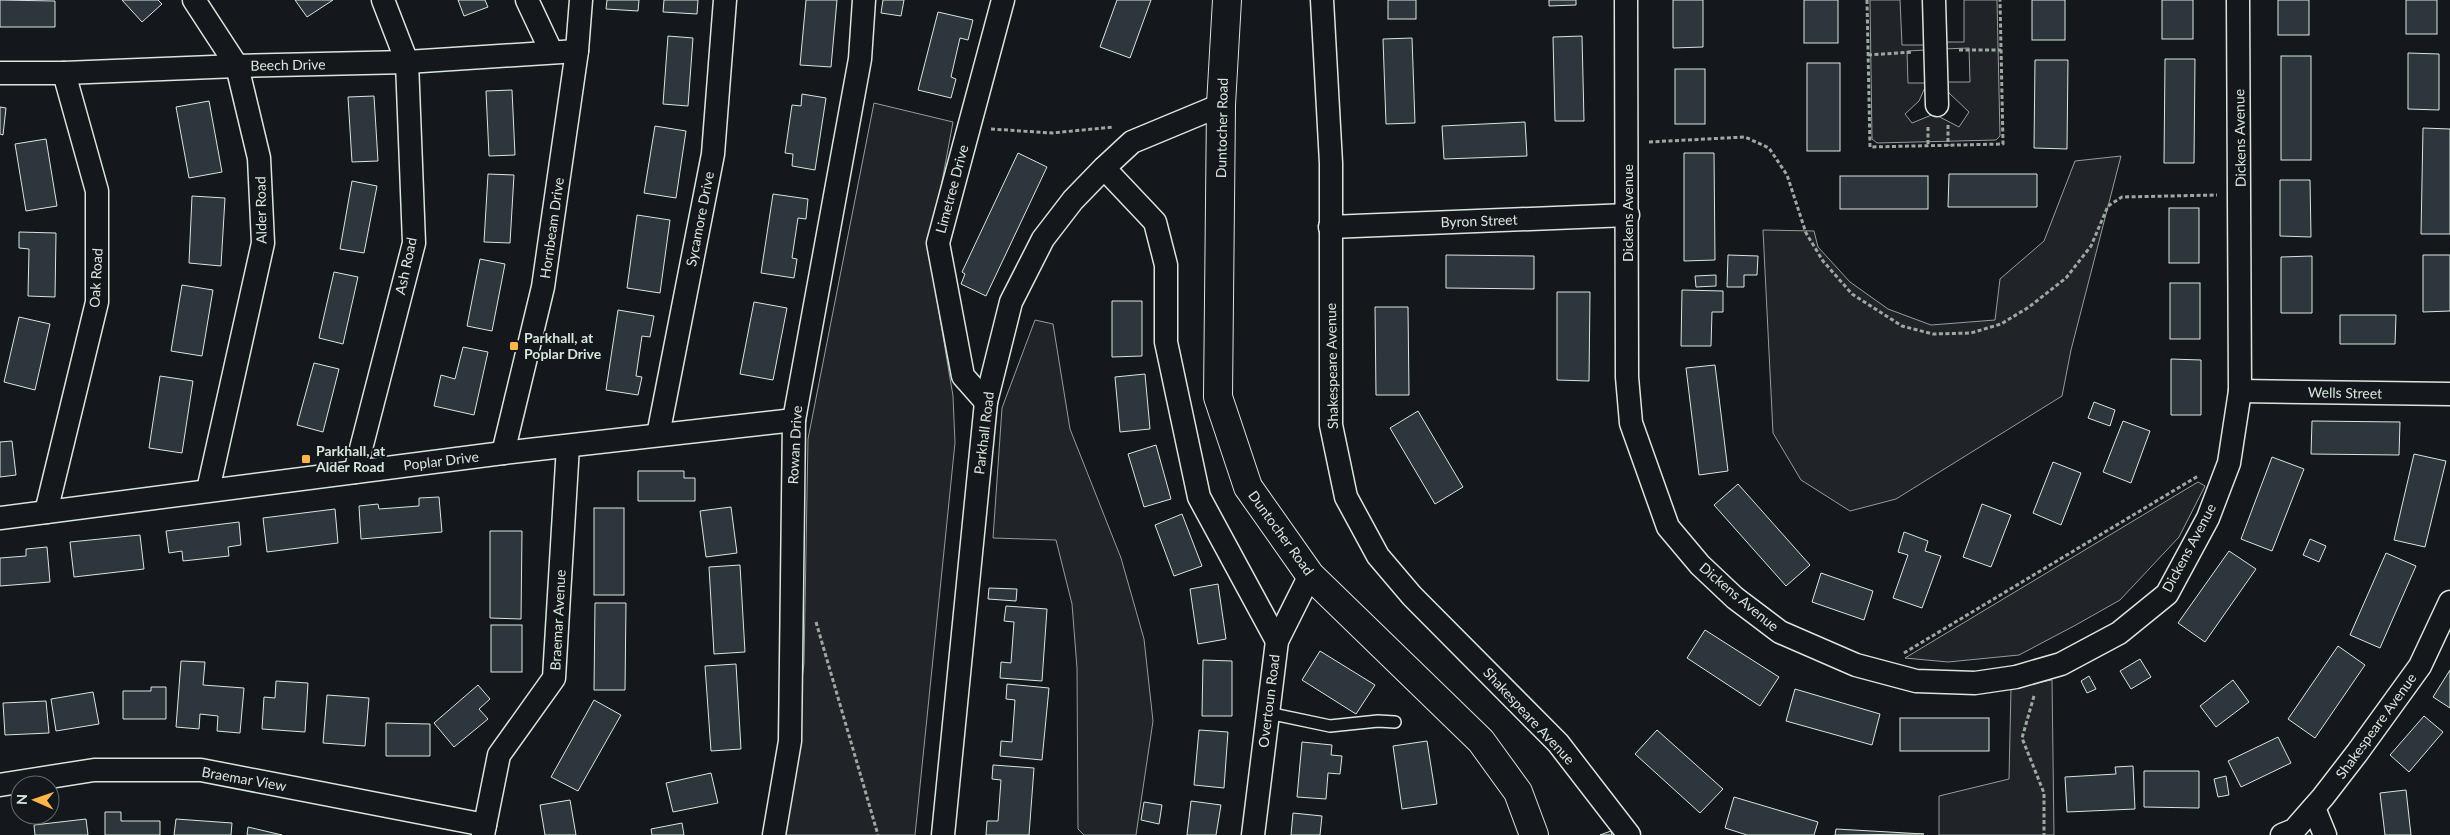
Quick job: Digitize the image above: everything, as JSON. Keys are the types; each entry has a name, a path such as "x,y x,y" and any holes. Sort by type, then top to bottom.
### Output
{"main road":[{"name":"Duntocher Road","path":"1227,0 1221,105 1218,397 1248,487 1310,575 1481,741 1518,792 1534,835"}],"street":[{"name":"Alder Road","path":"194,0 237,66 260,158 263,243 208,490"},
{"name":"Ash Road","path":"355,472 414,243 407,62 383,0"},
{"path":"527,0 551,51"},
{"name":"Hornbeam Drive","path":"503,453 543,287 576,51 581,0"},
{"name":"Sycamore Drive","path":"658,434 713,154 725,0"},
{"name":"Rowan Drive","path":"774,835 790,741 794,420 860,59 864,0"},
{"name":"Limetree Drive","path":"986,402 964,376 938,243 1003,0"},
{"name":"Shakespeare Avenue","path":"1322,0 1331,163 1331,425 1346,497 1378,556 1400,583 1558,743 1629,835"},
{"name":"Dickens Avenue","path":"1626,0 1628,143 1627,377 1631,423 1668,527 1700,565 1735,598 1780,632 1821,652 1875,670 1916,680 1975,683 2016,677 2061,664 2119,633 2167,594 2208,518 2229,463 2240,391 2238,0"},
{"path":"1934,0 1937,104"},
{"name":"Beech Drive","path":"0,73 64,74 237,66 407,62 551,51 576,51"},
{"name":"Oak Road","path":"46,512 97,302 97,191 64,74"},
{"name":"Parkhall Road","path":"943,835 986,402 1011,302 1042,239 1073,200 1104,168 1132,142 1221,105"},
{"path":"1104,168 1155,222 1166,265 1166,342 1199,497 1277,641"},
{"name":"Byron Street","path":"1330,227 1628,215"},
{"name":"Wells Street","path":"2240,391 2450,394"},
{"name":"Poplar Drive","path":"0,518 503,453 794,420"},
{"name":"Braemar Avenue","path":"484,830 499,755 554,678 568,446"},
{"name":"Overtoun Road","path":"1253,835 1277,641 1310,575"},
{"name":"Shakespeare Avenue","path":"2282,835 2294,830 2314,808 2357,753 2420,666 2450,602"},
{"name":"Braemar View","path":"0,785 94,770 201,770 484,830"},
{"path":"2314,808 2325,835"}],"lane":[{"path":"1268,713 1330,726 1378,721 1395,722"}],"path":[{"path":"970,125 1004,132 1052,133 1118,126 1132,142"},
{"path":"1628,143 1745,138 1769,148 1787,175 1806,233 1823,261 1852,294 1902,326 1933,334 1970,333 2001,324 2029,307 2066,278 2091,246 2108,206 2122,198 2240,195"},
{"path":"1875,670 2201,474 2229,463"},
{"path":"792,599 803,604 815,619 878,835"},
{"path":"2041,670 2022,738 2044,793 2044,835"}],"shaded area":[{"path":"1870,0 1900,0 1902,45 1926,45 1926,50 1907,51 1908,83 1927,83 1919,101 1905,114 1912,123 1934,114 1959,127 1969,112 1949,93 1945,82 1970,82 1969,48 1943,49 1944,42 1964,42 1964,0 1997,0 2000,136 1996,140 1877,143 1872,139"},
{"path":"874,103 953,122 929,252 953,396 955,443 915,835 783,835 804,663 808,439"},
{"path":"2121,156 2071,350 2062,396 1896,499 1850,511 1801,480 1773,433 1763,230 1814,231 1818,247 1850,282 1888,309 1931,325 1995,320 2000,279 2044,241 2075,161"},
{"path":"1035,320 1053,324 1070,429 1121,558 1144,639 1153,721 1136,835 1084,835 1078,829 1077,668 1072,604 1056,540 993,538 1002,408"},
{"path":"2198,482 2205,486 2179,537 2120,600 2019,655 1948,662 1905,658"},
{"path":"2052,680 2054,835 1939,835 1939,796 2009,779 2011,688"}],"building":[{"path":"0,0 55,1 55,27 0,27"},
{"path":"122,0 158,0 162,4 142,22"},
{"path":"295,0 333,0 307,17"},
{"path":"458,0 485,0 488,7 464,16"},
{"path":"607,0 639,0 638,11 606,9"},
{"path":"664,0 698,0 697,14 663,12"},
{"path":"806,0 837,0 831,67 800,65"},
{"path":"883,0 904,0 901,16 881,13"},
{"path":"1117,0 1151,0 1130,58 1100,47"},
{"path":"1388,0 1416,0 1416,19 1388,19"},
{"path":"1549,0 1576,0 1576,5 1549,6"},
{"path":"1673,0 1703,0 1703,47 1673,48"},
{"path":"1804,0 1838,0 1838,43 1804,43"},
{"path":"2032,0 2065,0 2065,40 2032,40"},
{"path":"2162,0 2193,0 2193,39 2162,39"},
{"path":"2278,0 2309,0 2309,35 2278,35"},
{"path":"2406,0 2437,0 2437,34 2406,34"},
{"path":"938,12 973,20 968,40 960,38 951,77 956,79 951,98 918,90"},
{"path":"668,36 693,38 688,106 663,104"},
{"path":"1582,36 1584,121 1555,121 1553,37"},
{"path":"1412,38 1415,123 1386,124 1383,39"},
{"path":"2408,53 2439,54 2439,110 2408,109"},
{"path":"2281,56 2311,56 2311,160 2281,160"},
{"path":"2165,59 2195,59 2194,163 2164,163"},
{"path":"2035,60 2068,60 2067,149 2034,148"},
{"path":"1807,63 1840,63 1840,151 1807,151"},
{"path":"1675,69 1705,69 1705,124 1675,124"},
{"path":"512,90 515,155 489,156 486,91"},
{"path":"802,94 826,98 815,170 792,166 793,154 785,153 792,105 801,106"},
{"path":"374,96 378,161 352,162 348,97"},
{"path":"209,101 222,172 189,178 176,107"},
{"path":"0,107 6,108 3,135 0,134"},
{"path":"1525,122 1527,156 1444,159 1442,126"},
{"path":"655,126 686,131 676,198 644,193"},
{"path":"2423,128 2450,129 2450,234 2421,234"},
{"path":"46,139 57,206 26,211 15,144"},
{"path":"1018,153 1047,167 986,296 961,284 965,274 962,272"},
{"path":"1684,153 1714,153 1715,260 1684,261"},
{"path":"488,174 514,175 510,243 484,242"},
{"path":"1949,174 2037,174 2037,207 1948,207"},
{"path":"1840,176 1928,176 1928,209 1840,209"},
{"path":"2280,180 2310,180 2311,237 2280,236"},
{"path":"352,181 377,186 364,253 340,249"},
{"path":"773,194 808,199 806,219 798,218 792,258 797,259 794,278 761,273"},
{"path":"192,196 225,198 221,266 189,263"},
{"path":"2169,208 2199,208 2199,263 2169,263"},
{"path":"637,215 670,220 660,293 627,288"},
{"path":"19,232 56,233 55,297 28,296 29,249 19,248"},
{"path":"1446,255 1534,256 1534,289 1446,288"},
{"path":"1728,255 1758,256 1757,275 1744,275 1744,287 1727,287"},
{"path":"2423,255 2450,255 2450,311 2423,312"},
{"path":"2312,256 2312,313 2281,313 2281,257"},
{"path":"480,259 505,264 492,331 467,326"},
{"path":"334,272 358,277 343,344 319,338"},
{"path":"1716,275 1716,286 1696,287 1695,276"},
{"path":"2170,283 2200,283 2200,339 2170,339"},
{"path":"182,285 213,290 202,356 171,351"},
{"path":"1682,290 1723,291 1723,312 1712,312 1711,346 1681,346"},
{"path":"1557,292 1590,292 1589,381 1557,380"},
{"path":"1112,301 1142,301 1142,356 1112,357"},
{"path":"754,302 787,308 773,380 740,374"},
{"path":"1375,307 1408,307 1409,395 1376,395"},
{"path":"618,310 654,316 650,337 642,336 636,376 642,377 638,395 606,390"},
{"path":"2340,315 2396,315 2395,344 2340,344"},
{"path":"19,317 50,324 35,390 4,382"},
{"path":"463,347 488,352 474,415 434,406 441,375 455,379"},
{"path":"2171,359 2201,360 2201,415 2171,415"},
{"path":"314,363 339,369 323,432 297,425"},
{"path":"1715,365 1728,471 1699,475 1686,368"},
{"path":"1145,374 1150,429 1120,432 1115,377"},
{"path":"160,376 193,381 182,453 149,448"},
{"path":"2094,402 2115,410 2110,426 2088,418"},
{"path":"1418,411 1463,487 1435,504 1390,428"},
{"path":"2123,421 2150,431 2131,483 2103,472"},
{"path":"2312,421 2400,422 2399,455 2311,454"},
{"path":"12,441 16,475 0,477 0,442"},
{"path":"1156,445 1171,499 1144,507 1128,454"},
{"path":"2414,454 2446,461 2425,547 2394,540"},
{"path":"2272,457 2304,469 2272,551 2241,539"},
{"path":"2053,462 2081,473 2061,525 2033,513"},
{"path":"638,471 684,471 684,478 695,478 695,501 638,501"},
{"path":"1738,484 1810,565 1786,586 1714,505"},
{"path":"439,497 442,532 361,539 359,506 378,504 379,509 419,506 419,498"},
{"path":"1982,504 2011,515 1991,567 1963,557"},
{"path":"731,507 737,553 706,557 700,511"},
{"path":"594,508 624,508 624,595 594,595"},
{"path":"335,509 338,543 267,552 263,518"},
{"path":"1182,514 1202,566 1174,576 1155,525"},
{"path":"239,522 241,545 228,547 229,556 183,561 182,551 169,553 166,531"},
{"path":"490,531 522,531 521,619 490,618"},
{"path":"1904,532 1928,541 1925,551 1941,556 1922,608 1893,598 1908,555 1898,552"},
{"path":"140,535 144,569 74,577 70,542"},
{"path":"2310,539 2326,546 2319,562 2303,555"},
{"path":"47,547 50,582 0,586 0,558 26,556 26,549"},
{"path":"2229,551 2256,569 2205,642 2178,623"},
{"path":"2386,553 2416,566 2380,648 2350,635"},
{"path":"740,565 745,652 714,654 709,567"},
{"path":"1821,573 1873,591 1864,620 1812,602"},
{"path":"1218,584 1226,639 1198,644 1190,589"},
{"path":"989,588 1017,589 1016,601 988,599"},
{"path":"595,603 626,603 625,690 594,690"},
{"path":"1006,606 1047,609 1042,681 1000,678 1001,662 1011,663 1014,622 1004,621"},
{"path":"491,625 522,625 522,672 491,672"},
{"path":"1705,630 1779,677 1760,706 1687,658"},
{"path":"2338,646 2365,665 2315,738 2288,719"},
{"path":"1320,651 1375,685 1356,714 1302,680"},
{"path":"2140,659 2151,677 2131,689 2120,671"},
{"path":"1203,660 1232,661 1232,716 1202,716"},
{"path":"181,661 205,662 203,685 244,688 240,733 217,731 218,716 200,714 199,729 176,727"},
{"path":"736,664 741,749 711,751 705,666"},
{"path":"2450,670 2450,708 2433,697"},
{"path":"2089,676 2096,689 2087,693 2081,681"},
{"path":"2233,680 2249,702 2216,727 2200,706"},
{"path":"276,681 308,683 305,732 262,729 264,697 275,698"},
{"path":"1007,684 1049,688 1042,760 1000,756 1001,741 1012,742 1015,700 1006,699"},
{"path":"478,685 490,699 479,709 488,719 454,747 434,723"},
{"path":"151,687 166,687 166,719 123,719 123,691 151,691"},
{"path":"1795,689 1880,714 1872,745 1786,721"},
{"path":"93,692 99,724 56,731 51,699"},
{"path":"327,695 369,698 365,746 323,743"},
{"path":"594,700 621,715 578,791 551,777"},
{"path":"46,701 49,733 5,735 3,703"},
{"path":"2424,716 2443,732 2409,772 2390,755"},
{"path":"1900,718 1989,718 1989,751 1900,751"},
{"path":"386,723 430,724 430,756 386,756"},
{"path":"1199,730 1228,732 1224,788 1194,785"},
{"path":"1657,730 1723,789 1700,813 1635,754"},
{"path":"2278,737 2291,763 2241,787 2228,761"},
{"path":"1427,741 1437,804 1402,809 1393,746"},
{"path":"1302,742 1332,745 1331,755 1342,756 1340,774 1328,773 1326,799 1297,797"},
{"path":"993,765 1034,768 1029,835 986,835 987,821 998,821 1001,780 992,779"},
{"path":"2133,766 2135,809 2067,812 2065,777 2116,774 2115,767"},
{"path":"2144,771 2199,771 2199,808 2144,807"},
{"path":"711,773 718,803 673,812 666,783"},
{"path":"2226,776 2229,795 2218,797 2214,779"},
{"path":"2406,790 2411,835 2385,835 2380,793"},
{"path":"1734,797 1818,822 1814,835 1747,835 1725,828"},
{"path":"570,800 576,835 545,835 540,805"},
{"path":"1191,801 1221,805 1216,835 1187,835"},
{"path":"1144,802 1162,805 1159,824 1141,820"},
{"path":"105,812 121,812 121,821 160,821 160,835 105,835"},
{"path":"1293,813 1322,816 1320,835 1291,835"},
{"path":"86,819 88,835 35,835 34,825 60,825 60,822"},
{"path":"176,819 232,823 231,835 174,835"},
{"path":"682,823 684,835 652,835 651,829"},
{"path":"248,827 282,835 247,835"},
{"path":"1836,829 1924,834 1835,835"},
{"path":"1611,831 1612,835 1600,835"}],"place":[{"name":"Parkhall, at Poplar Drive","path":"514,346"},
{"name":"Parkhall, at Alder Road","path":"306,459"}]}
